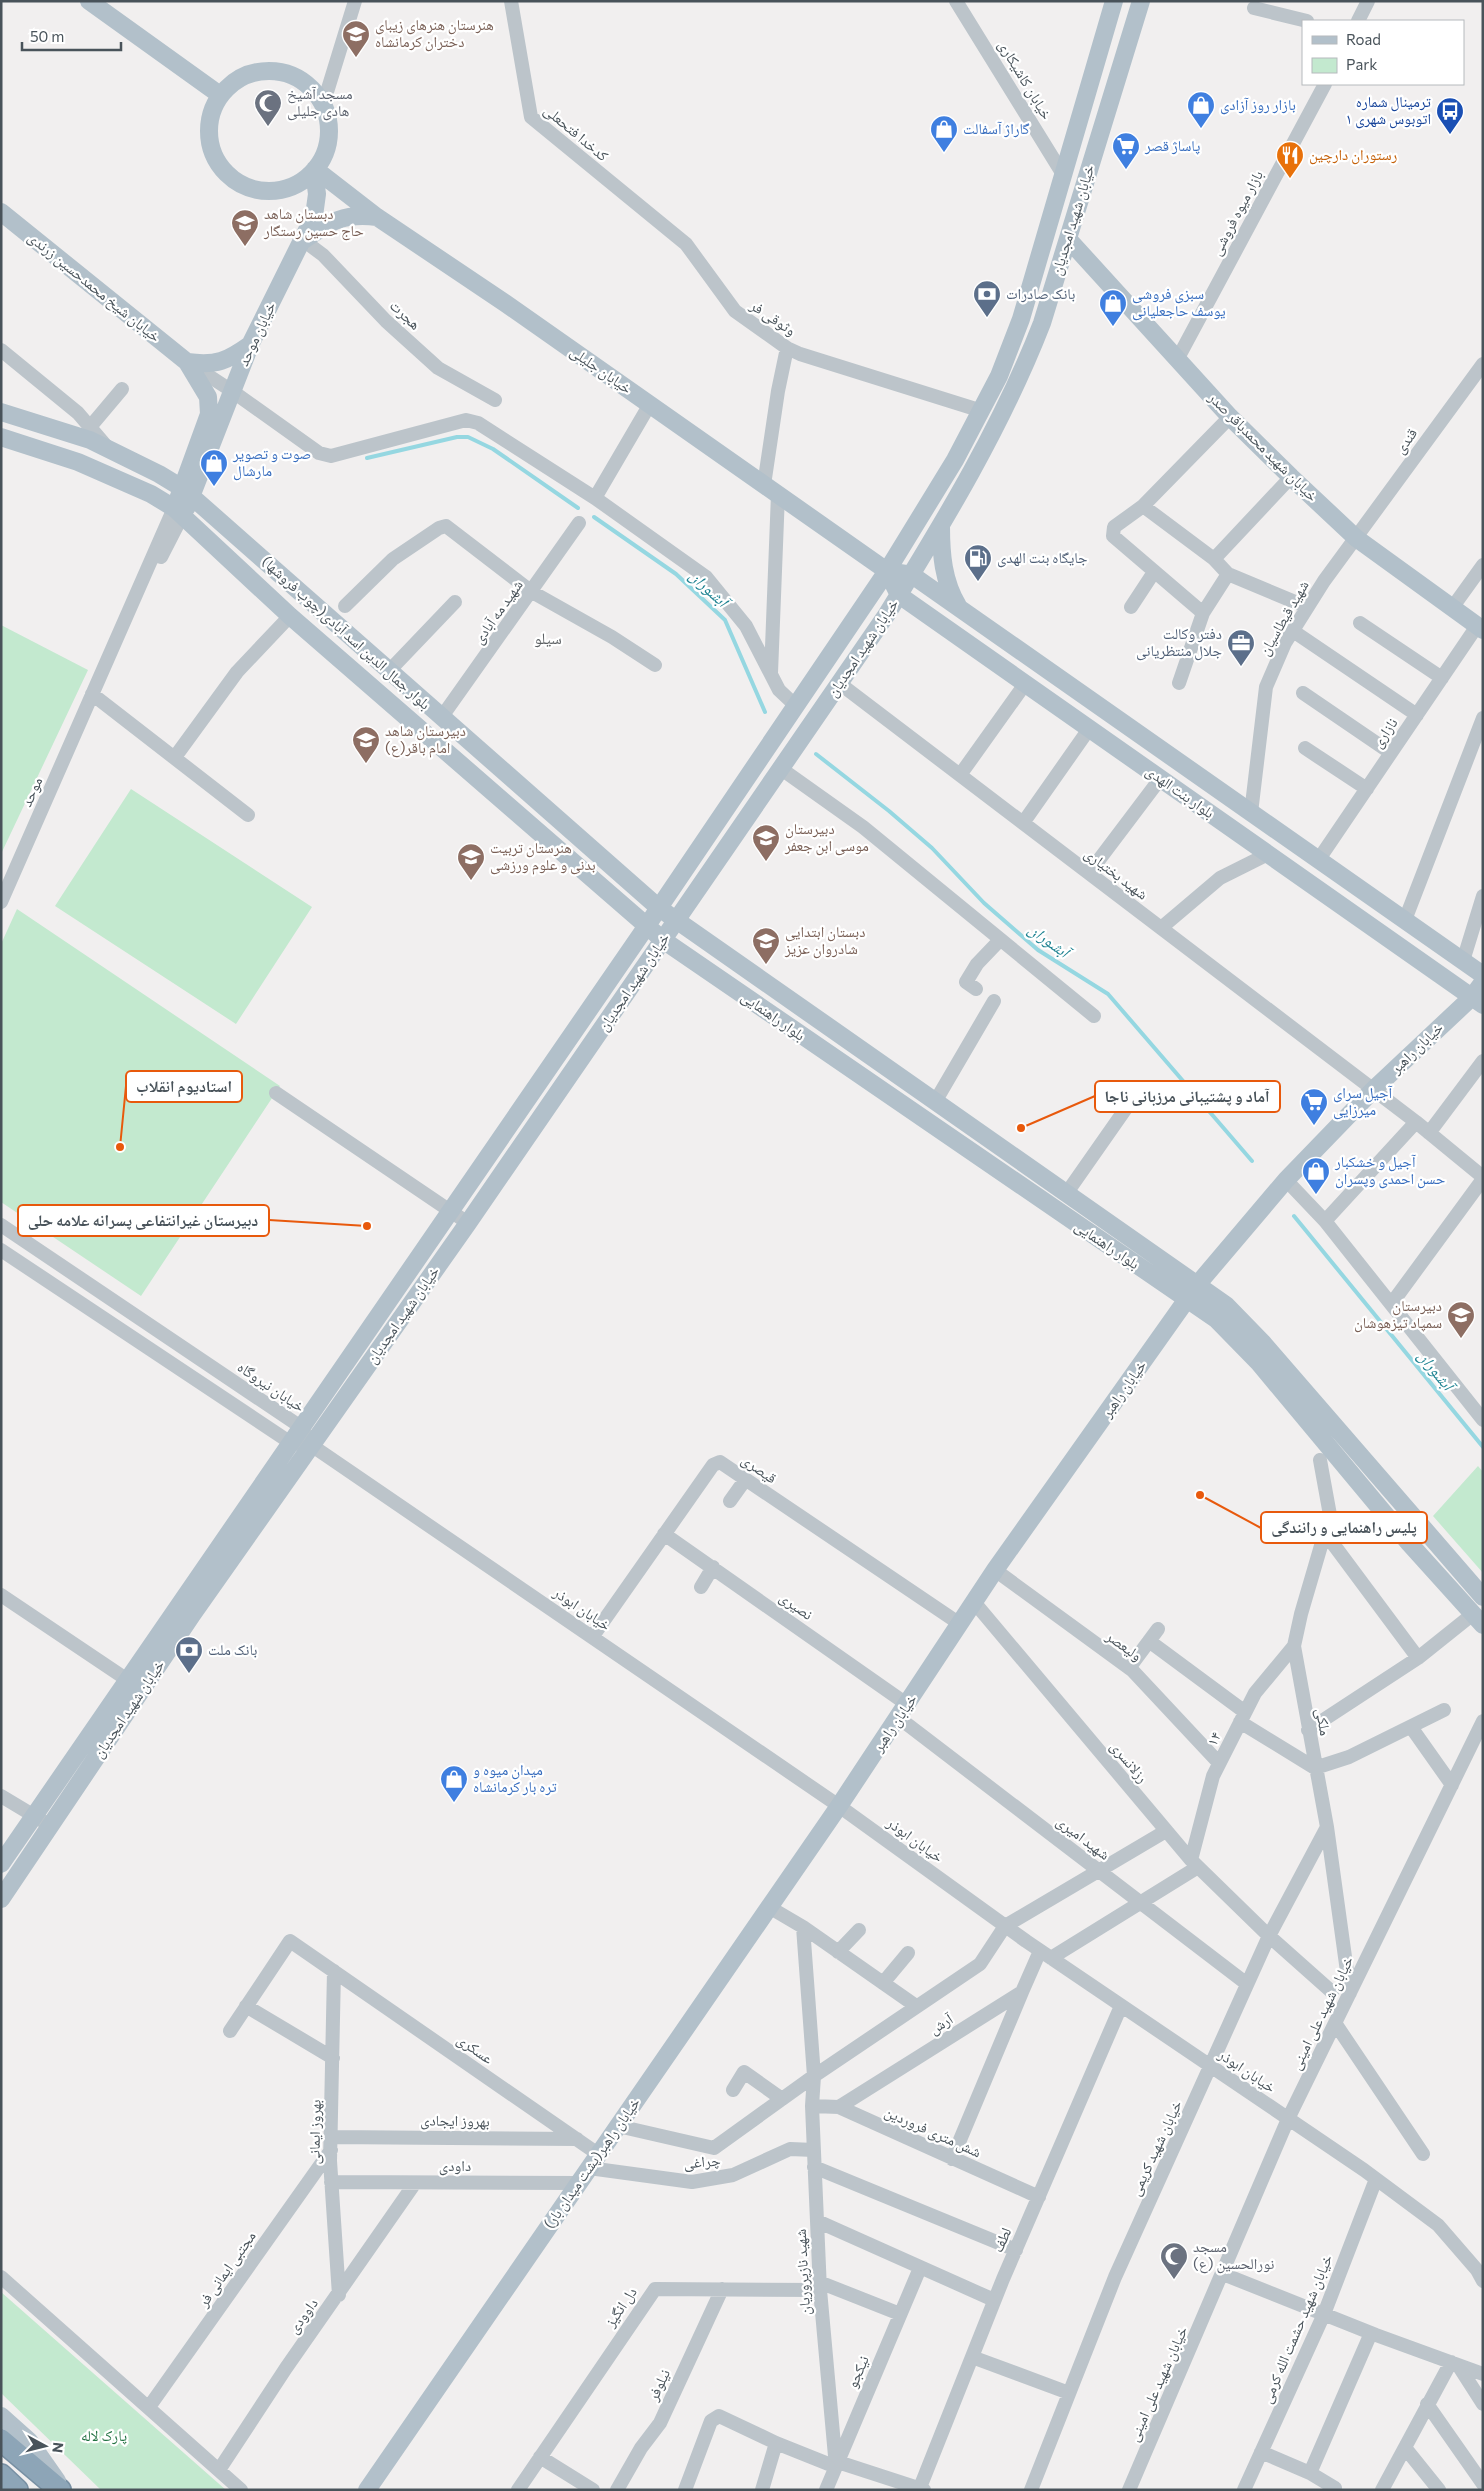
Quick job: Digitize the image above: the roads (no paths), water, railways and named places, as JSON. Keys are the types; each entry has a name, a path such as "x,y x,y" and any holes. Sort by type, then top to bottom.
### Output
{"highway":[{"path":"1,2440 61,2490"},
{"path":"1,2476 17,2490"}],"main road":[{"path":"90,1 220,95"},
{"name":"خیابان شهید امجدیان","path":"1,1899 51,1826 135,1685 290,1443 796,706 887,571 955,460 999,376 1021,319 1114,1"},
{"name":"خیابان شهید امجدیان","path":"1,1864 34,1816 135,1685 311,1444 468,1223 912,575 998,424 1042,323 1141,1"},
{"path":"266,70 283,72 300,79 314,90 323,105 328,122 328,140 323,157 315,170 295,186 278,191 260,191 243,186 228,176 217,163 210,146 208,128 211,111 220,95 232,82 248,74 266,70"},
{"name":"خیابان جلیلی","path":"315,170 378,217 650,404 887,571"},
{"name":"خیابان موحد","path":"187,493 251,343 303,240 317,205 315,170"},
{"name":"خیابان شیخ محمدحسین زرندی","path":"1,212 187,362"},
{"path":"303,240 336,220 359,215 378,217"},
{"name":"خیابان شهید محمدباقر صدر","path":"1068,239 1230,417 1291,477 1356,538 1480,628"},
{"path":"187,362 217,364 231,358 251,343"},
{"path":"178,512 187,493 209,414 208,397 187,362"},
{"name":"بلوار جمال الدین اسد آبادی(چوب فروشها)","path":"1,412 90,440 187,493 390,670 441,718 659,908 676,920"},
{"name":"بلوار جمال الدین اسد آبادی(چوب فروشها)","path":"1,437 78,462 151,494 178,512 290,616 663,940"},
{"path":"941,526 942,561 945,576 949,589 960,610"},
{"path":"887,571 912,575"},
{"name":"بلوار بنت الهدی","path":"887,571 899,595 1478,1001"},
{"name":"بلوار بنت الهدی","path":"912,575 1483,975"},
{"path":"1118,750 1132,730"},
{"name":"بلوار راهنمایی","path":"676,920 1066,1194 1192,1292 1259,1363 1409,1543 1478,1620"},
{"name":"بلوار راهنمایی","path":"663,940 1192,1292 1226,1306 1262,1342 1483,1597"},
{"name":"خیابان راهبر","path":"817,1837 903,1711 995,1570 1192,1292 1286,1180 1373,1090 1478,1001 1483,982"},
{"name":"خیابان راهبر(پشت میدان بار)","path":"367,2490 817,1837"},
{"path":"1,2416 29,2442 61,2490"}],"street":[{"path":"323,105 355,1"},
{"name":"کدخدا فتحعلی","path":"511,1 531,117 621,191"},
{"name":"خیابان کاشیکاری","path":"956,1 1064,176"},
{"path":"1358,20 1368,1"},
{"path":"1254,8 1303,20"},
{"name":"بازار میوه فروشی","path":"1178,358 1324,85"},
{"name":"وثوقی فر","path":"621,191 686,244 734,311 787,348 982,411"},
{"name":"هجرت","path":"303,240 323,255 386,321 438,368 494,400"},
{"path":"771,674 771,489 778,391 787,348"},
{"path":"1,350 78,413 109,449"},
{"path":"187,362 232,390 319,453 331,456 466,420 478,423 595,498 706,578 746,626 779,690 796,706"},
{"name":"قندی","path":"1356,538 1483,364"},
{"path":"90,427 122,389"},
{"path":"595,498 650,404"},
{"path":"1203,613 1113,536 1114,527 1143,506 1230,417"},
{"path":"1214,559 1291,477"},
{"path":"1143,506 1214,559 1228,574 1308,608"},
{"name":"موحد","path":"1,902 92,694 178,512"},
{"name":"شهید مه آبادی","path":"441,718 532,592 579,522"},
{"path":"345,606 393,559 439,528 446,526 453,529 532,592 612,636 655,665"},
{"name":"شهید قیطاسیان","path":"1251,813 1266,687 1293,631 1356,538"},
{"path":"1452,608 1483,565"},
{"path":"1130,607 1154,572"},
{"path":"1179,683 1203,613 1228,574"},
{"path":"390,670 455,602"},
{"path":"174,757 237,672 290,616"},
{"path":"1360,623 1442,678"},
{"name":"نازاری","path":"1319,859 1442,678 1480,628"},
{"path":"1293,631 1417,714"},
{"name":"شهید بختیاری","path":"839,682 1429,1132 1483,1178"},
{"path":"960,774 1025,684"},
{"path":"92,694 248,815"},
{"path":"1303,694 1391,753"},
{"path":"1405,920 1481,725"},
{"path":"1023,823 1089,729"},
{"path":"1305,748 1367,789"},
{"path":"780,768 863,827 999,941 1094,1016"},
{"path":"1089,873 1160,779"},
{"path":"1161,928 1220,878 1268,854"},
{"path":"1463,961 1483,896"},
{"path":"976,989 966,982 977,964 999,941"},
{"path":"935,1102 994,1001"},
{"path":"1429,1132 1483,1061"},
{"path":"276,1093 468,1223"},
{"path":"1066,1194 1129,1104"},
{"path":"1325,1220 1416,1122"},
{"path":"1392,1303 1483,1178"},
{"path":"1286,1180 1325,1220 1483,1420"},
{"name":"خیابان نیروگاه","path":"1,1225 301,1427 311,1444"},
{"path":"1,1250 290,1443 311,1444"},
{"name":"خیابان ابوذر","path":"311,1444 839,1806 1005,1926 1376,2179 1438,2225 1477,2270 1483,2280"},
{"name":"ملکی","path":"1320,1460 1330,1516 1301,1614 1294,1646 1327,1826 1350,1993"},
{"name":"قیصری","path":"592,1636 716,1462 720,1462 960,1624"},
{"path":"730,1501 745,1480"},
{"name":"نصیری","path":"664,1534 713,1568 903,1711"},
{"path":"1325,1534 1418,1658"},
{"path":"701,1587 713,1568"},
{"name":"ولیعصر","path":"995,1570 1129,1668 1219,1764"},
{"path":"1,1595 135,1685"},
{"name":"رزلانسری","path":"974,1602 1194,1863 1269,1936 1332,1992"},
{"path":"1308,1730 1478,1620"},
{"path":"1129,1668 1158,1629"},
{"path":"1149,1641 1243,1717 1315,1768 1349,1757 1444,1710"},
{"name":"۱۴","path":"1194,1863 1213,1776 1255,1693 1294,1646"},
{"name":"شهید امیری","path":"903,1711 1099,1871 1247,1984"},
{"name":"خیابان شهید علی امینی","path":"1129,2490 1288,2119 1483,1721"},
{"path":"1411,1726 1452,1785"},
{"path":"1,1796 51,1826"},
{"name":"خیابان شهید کریمی","path":"1031,2490 1115,2277 1269,1936 1327,1826"},
{"path":"618,2126 714,2148 782,2098 980,1964 1005,1926 1166,1831"},
{"path":"952,2159 1022,1992 1046,1954 1140,1902 1194,1863"},
{"path":"769,1907 803,1927 916,2006"},
{"name":"شهید نازپروریان","path":"803,1927 814,2076 812,2106 820,2286 837,2464"},
{"path":"838,1952 859,1930"},
{"name":"عسکری","path":"246,2006 290,1942 577,2139 593,2161"},
{"path":"883,1983 908,1953"},
{"name":"بهروز ایمانی","path":"334,1971 331,2182 339,2295"},
{"name":"آرش","path":"839,2107 1022,1992"},
{"path":"230,2031 246,2006 333,2058"},
{"name":"لطف","path":"921,2489 994,2300 1122,2006"},
{"path":"1336,2023 1423,2154"},
{"path":"733,2090 744,2072 782,2098"},
{"name":"شش متری فروردین","path":"812,2106 839,2107 1039,2197"},
{"name":"بهروز ایجادی","path":"331,2144 577,2139"},
{"name":"مجتبی ایمانی فر","path":"149,2407 331,2144"},
{"name":"چراغی","path":"593,2161 692,2182 733,2175 790,2150 814,2150"},
{"path":"814,2166 1016,2250"},
{"name":"خیابان شهید حشمت الله کرمی","path":"1244,2490 1324,2314 1376,2179"},
{"name":"داودی","path":"331,2182 578,2183"},
{"name":"داوودی","path":"219,2470 286,2368 339,2295 415,2182"},
{"path":"817,2221 994,2300"},
{"name":"نیکجو","path":"826,2490 920,2268"},
{"path":"1223,2274 1371,2333 1483,2374"},
{"path":"1,2277 241,2490"},
{"path":"820,2286 900,2314"},
{"name":"دل انگیز","path":"518,2490 650,2293 655,2289 820,2286"},
{"name":"نیلوفر","path":"617,2490 641,2448 660,2423 722,2289"},
{"path":"1310,2474 1371,2333"},
{"path":"972,2357 1069,2393"},
{"path":"1455,2364 1483,2404"},
{"path":"1382,2490 1406,2448 1427,2404 1455,2364"},
{"path":"1427,2404 1483,2484"},
{"path":"685,2490 714,2416 719,2416 776,2443 837,2464 921,2489"},
{"path":"762,2490 776,2443"},
{"path":"1406,2448 1439,2490"},
{"path":"1261,2452 1310,2474 1335,2488 1334,2490"},
{"path":"540,2456 593,2490"}],"waterway":[{"name":"آبشوران","path":"367,458 457,437 468,437 493,449 578,508"},
{"name":"آبشوران","path":"594,517 676,574 725,620 765,712"},
{"name":"آبشوران","path":"816,754 889,811 932,848 984,903 1038,950 1108,994 1252,1161"},
{"name":"آبشوران","path":"1294,1216 1483,1447"}],"place":[{"name":"هنرستان هنرهای زیبای دختران کرمانشاه","path":"356,58"},
{"name":"مسجد آشیخ هادی جلیلی","path":"268,127"},
{"name":"بازار روز آزادی","path":"1201,129"},
{"name":"ترمینال شماره ۱ اتوبوس شهری","path":"1450,135"},
{"name":"گاراژ آسفالت","path":"944,153"},
{"name":"پاساژ قصر","path":"1126,170"},
{"name":"رستوران دارچین","path":"1290,179"},
{"name":"دبستان شاهد حاج حسین رستگار","path":"245,247"},
{"name":"بانک صادرات","path":"987,318"},
{"name":"سبزی فروشی یوسف حاجعلیانی","path":"1113,327"},
{"name":"صوت و تصویر مارشال","path":"214,487"},
{"name":"جایگاه بنت الهدی","path":"978,582"},
{"name":"دفتر وکالت جلال منتظریانی","path":"1241,667"},
{"name":"دبیرستان شاهد امام باقر(ع)","path":"366,764"},
{"name":"دبیرستان موسی ابن جعفر","path":"766,862"},
{"name":"هنرستان تربیت بدنی و علوم ورزشی","path":"471,881"},
{"name":"دبستان ابتدایی شادروان عزیز","path":"766,965"},
{"name":"آجیل سرای میرزایی","path":"1314,1126"},
{"name":"آماد و پشتیبانی مرزبانی ناجا","path":"1021,1128"},
{"name":"استادیوم انقلاب","path":"120,1147"},
{"name":"آجیل و خشکبار حسن احمدی وپسران","path":"1316,1195"},
{"name":"دبیرستان غیرانتفاعی پسرانه علامه حلی","path":"367,1226"},
{"name":"دبیرستان سمپاد تیزهوشان","path":"1461,1339"},
{"name":"پلیس راهنمایی و رانندگی","path":"1200,1495"},
{"name":"بانک ملت","path":"189,1674"},
{"name":"میدان میوه و تره بار کرمانشاه","path":"454,1803"},
{"name":"مسجد نورالحسین (ع)","path":"1174,2280"}],"district":[{"name":"سیلو","path":"548,638"}],"park label":[{"name":"پارک لاله","path":"104,2436"}]}
